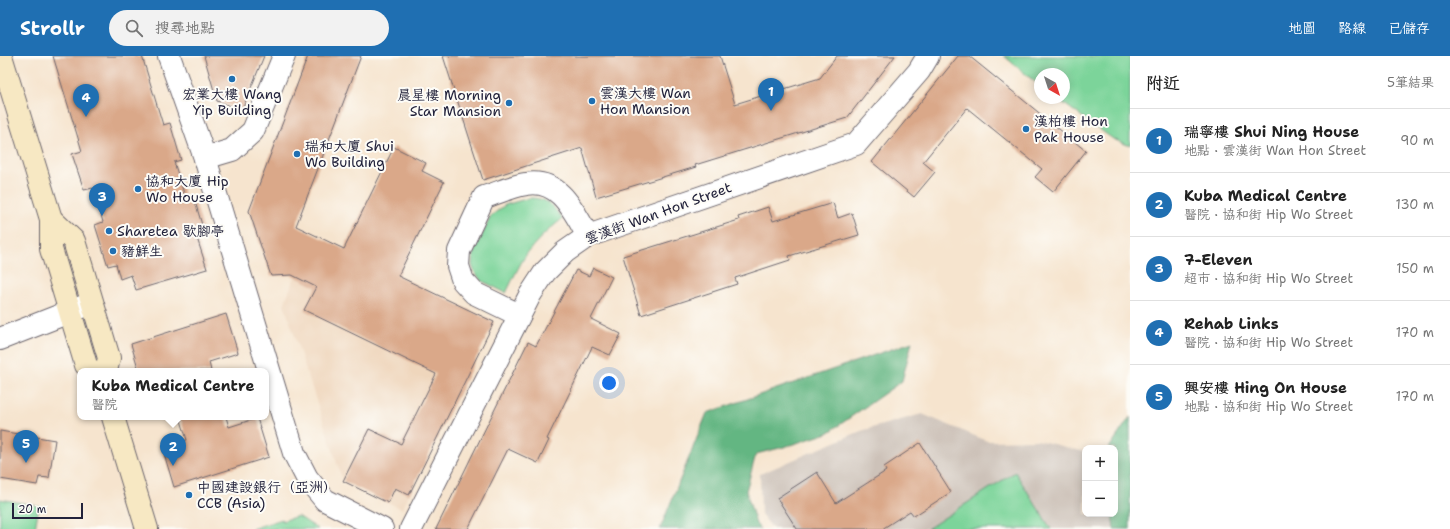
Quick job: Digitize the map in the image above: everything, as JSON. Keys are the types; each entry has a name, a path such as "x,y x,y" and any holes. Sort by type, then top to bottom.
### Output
{"main road":[{"path":"1,56 51,219 51,249 86,365 88,368"},
{"path":"51,219 74,241 109,358 107,368"},
{"path":"114,420 147,529"}],"street":[{"path":"169,56 205,158 268,368"},
{"path":"205,158 232,150 254,130 284,56"},
{"name":"雲漢街 Wan Hon Street","path":"411,529 530,295 545,272 565,252 588,236 856,144 919,71 928,56"},
{"path":"519,315 474,293 463,281 458,266 459,251 484,197 526,184 540,184 553,188 564,197 588,236"},
{"path":"0,339 70,310 92,303"},
{"path":"269,370 294,453 307,478 324,500 382,529"}],"shaded area":[{"path":"312,234 494,322 402,509 343,481 284,304"},
{"path":"922,414 987,441 1037,440 1082,451 1082,517 1115,517 1115,529 773,529 761,514 760,474 861,431"}],"green space":[{"path":"1004,56 1130,56 1130,146 1113,139 1064,104 1070,104 1070,68 1034,68 1034,81"},
{"path":"529,198 545,201 555,209 562,219 535,243 524,257 506,293 482,281 475,273 472,265 473,254 491,216 505,205"},
{"path":"912,342 902,381 828,433 756,454 746,491 756,524 760,529 660,529 707,413"},
{"path":"1130,417 1130,529 1114,529 1112,517 1118,517 1118,445 1111,445"},
{"path":"1015,472 1051,529 927,529"},
{"path":"0,499 39,506 35,529 0,529"},
{"path":"298,516 318,529 251,529 282,519 282,521"}],"building":[{"name":"協和大廈 Hip Wo House","path":"53,56 142,56 163,125 170,123 181,160 174,162 186,200 194,198 205,235 197,238 207,269 136,290 131,275 120,279 116,264 108,266 95,225 103,222 93,188 84,190 72,154 82,151"},
{"name":"宏業大樓 Wang Yip Building","path":"204,56 264,56 242,110 217,101"},
{"path":"308,56 361,56 296,226 344,249 394,147 426,163 422,171 444,182 398,276 494,322 409,495 395,488 388,503 343,481 369,429 401,444 436,374 304,310 316,287 292,275 271,276 249,211"},
{"path":"443,56 720,56 735,104 820,78 837,56 895,56 847,118 695,165 696,167 596,197 582,148 483,180"},
{"name":"漢柏樓 Hon Pak House","path":"958,56 969,56 1086,151 1053,192 1035,177 1042,169 967,108 923,162 935,172 914,197 872,162"},
{"path":"833,203 838,218 852,213 859,235 789,256 790,260 735,278 737,284 641,315 623,256 739,220 738,217 768,207 773,221"},
{"path":"593,268 612,277 591,319 621,334 610,355 592,347 547,439 549,440 538,463 508,449 468,529 436,529 528,342 536,346 576,270 589,276"},
{"path":"226,314 238,353 209,362 210,368 138,368 131,344"},
{"path":"181,420 227,420 229,427 251,420 258,420 269,457 174,487 162,447 187,440"},
{"path":"0,431 55,440 49,478 39,477 37,485 0,479"},
{"path":"920,443 951,492 914,516 910,511 882,529 797,529 777,498 817,472 836,503 886,471 884,467"}],"place":[{"name":"宏業大樓 Wang Yip Building","path":"232,79"},
{"name":"雲漢大樓 Wan Hon Mansion","path":"592,101"},
{"name":"晨星樓 Morning Star Mansion","path":"509,103"},
{"name":"瑞寧樓 Shui Ning House","path":"771,111"},
{"name":"Rehab Links","path":"86,117"},
{"name":"漢柏樓 Hon Pak House","path":"1026,129"},
{"name":"瑞和大廈 Shui Wo Building","path":"297,154"},
{"name":"協和大廈 Hip Wo House","path":"138,189"},
{"name":"7-Eleven","path":"102,216"},
{"name":"Sharetea 歇腳亭","path":"109,231"},
{"name":"豬鮮生","path":"113,251"},
{"name":"興安樓 Hing On House","path":"26,463"},
{"name":"Kuba Medical Centre","path":"173,466"},
{"name":"中國建設銀行（亞洲） CCB (Asia)","path":"189,495"}]}
